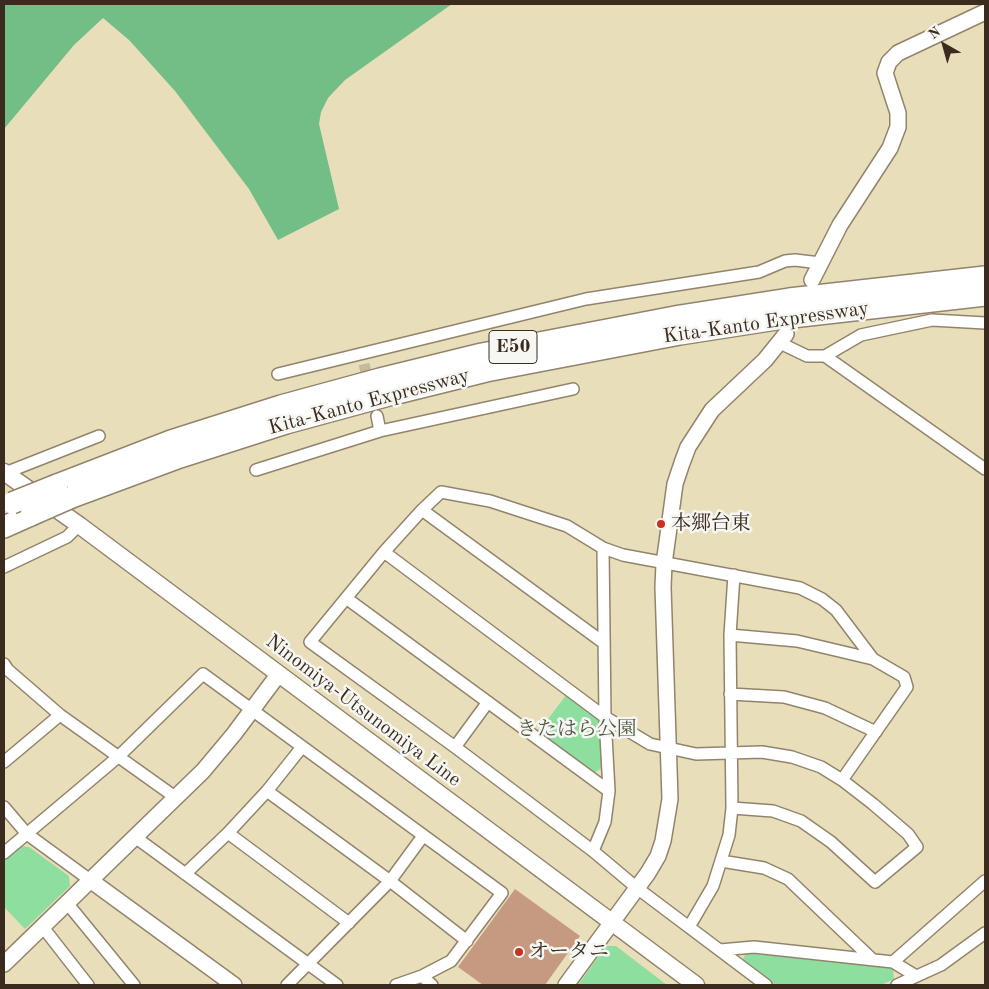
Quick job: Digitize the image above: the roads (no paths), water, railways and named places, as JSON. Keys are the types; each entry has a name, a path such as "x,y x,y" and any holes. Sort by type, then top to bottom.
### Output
{"highway":[{"name":"Kita-Kanto Expressway","path":"4,527 31,514 64,491 171,441 281,406 380,379 482,354 680,316 798,298 985,277"},
{"name":"Kita-Kanto Expressway","path":"8,505 64,491 180,457 286,423 486,371 680,334 898,304 985,295"}],"main road":[{"name":"Ninomiya-Utsunomiya Line","path":"4,472 79,525 696,985"}],"street":[{"path":"812,280 840,225 890,148 898,127 898,114 885,73 889,62 898,53 985,12"},
{"path":"278,374 363,359 586,299 759,272 785,261 795,260 820,264"},
{"path":"566,985 637,888 658,856 663,841 670,799 664,564 675,484 688,447 712,410 783,338 807,356 825,356 861,335 932,320 985,323"},
{"path":"825,356 985,469"},
{"path":"256,470 380,431 573,389"},
{"path":"377,416 380,431"},
{"path":"4,472 99,436"},
{"path":"766,985 455,747 310,642 384,552 441,492 490,502 567,526 603,548 623,555 800,588 822,599 836,610 873,659"},
{"path":"422,510 604,643"},
{"path":"4,567 67,537 79,525"},
{"path":"593,851 605,822 609,791 605,718 603,548"},
{"path":"384,552 605,718 650,744 696,754 762,752 792,757 820,768 842,780 908,834 917,847 875,882 831,842 801,821 773,811 732,808"},
{"path":"689,927 713,886 729,835 732,808 730,635 734,575"},
{"path":"346,598 609,791"},
{"path":"730,635 797,641 873,659 904,677 907,687 842,780"},
{"path":"5,669 60,714 175,797"},
{"path":"4,852 118,757 203,674 502,893 451,961 422,976 396,985"},
{"path":"4,964 202,771 222,749 278,675"},
{"path":"730,694 784,697 825,708 876,732"},
{"path":"455,747 488,702"},
{"path":"4,762 60,714"},
{"path":"185,874 228,833 267,791 302,747"},
{"path":"267,791 390,881 466,941"},
{"path":"4,807 27,834 234,985"},
{"path":"228,833 349,923"},
{"path":"287,985 390,881 423,836"},
{"path":"135,837 337,985"},
{"path":"721,861 764,868 788,879 873,960"},
{"path":"893,962 985,881"},
{"path":"67,903 134,985"},
{"path":"42,926 88,985"},
{"path":"897,985 941,965 985,933"},
{"path":"720,950 754,947 893,962 916,976"},
{"path":"422,976 432,985"}],"tunnel":[{"path":"364,364 369,385"}],"place":[{"name":"本郷台東","path":"661,524"},
{"name":"オータニ","path":"519,952"}],"park label":[{"name":"きたはら公園","path":"577,730"}]}
